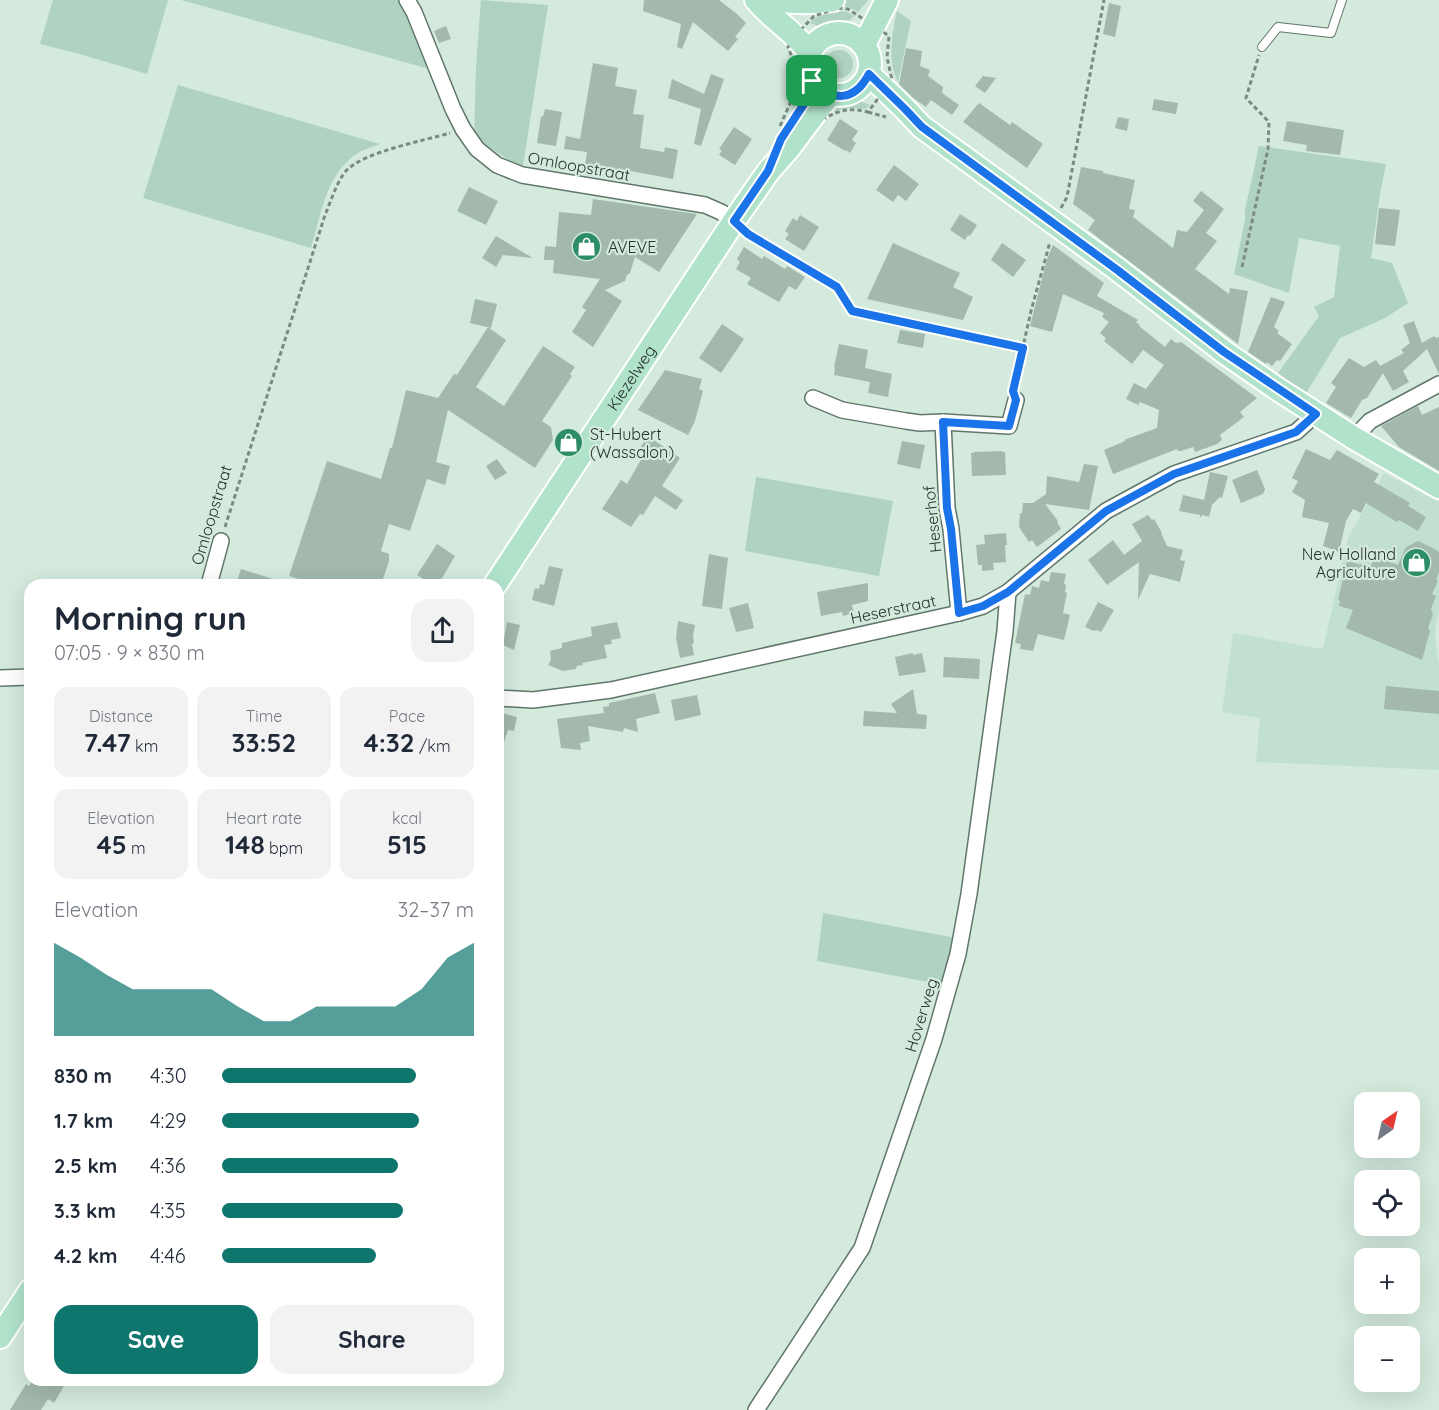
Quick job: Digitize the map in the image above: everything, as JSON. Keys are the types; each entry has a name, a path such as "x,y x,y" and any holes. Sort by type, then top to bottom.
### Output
{"main road":[{"path":"756,0 765,11 799,31"},
{"path":"773,0 799,31 803,44 816,45 834,34 864,24 887,0"},
{"path":"773,0 798,3 833,0"},
{"path":"864,24 870,60 871,89 900,117 922,127 1116,269 1224,352 1316,414 1439,488"},
{"name":"Kiezelweg","path":"810,108 812,81 807,64 816,45"},
{"path":"812,81 821,90 843,96 871,89"},
{"name":"Kiezelweg","path":"499,579 768,171 781,139 810,108 831,94"},
{"path":"0,1337 24,1301"}],"street":[{"name":"Omloopstraat","path":"407,0 463,129 477,149 497,165 522,175 705,205 734,221"},
{"path":"1354,438 1370,422 1439,384"},
{"path":"813,398 842,410 920,423 1009,426 1016,400"},
{"name":"Heserstraat","path":"504,698 533,700 611,690 983,606 1008,592 1106,511 1174,474 1296,432 1316,414"},
{"name":"Heserhof","path":"943,422 947,508 959,613"},
{"name":"Omloopstraat","path":"211,579 221,541"},
{"name":"Hoverweg","path":"756,1410 862,1248 934,1040 958,954 969,894 1005,631 1008,592"},
{"path":"0,678 24,677"}],"lane":[{"path":"1262,47 1278,27 1331,33 1342,0"}],"path":[{"path":"1016,400 1013,391 1053,223 1067,197 1104,0"},
{"path":"838,8 848,9 864,24 889,36 887,57 892,80 871,89 868,112 849,109 826,118 793,97 798,84 798,75 788,46 799,31 814,16 838,8"},
{"path":"1242,267 1268,149 1269,122 1246,98 1262,47"},
{"name":"Omloopstraat","path":"221,541 325,215 340,180 346,170 378,152 463,129"},
{"path":"734,221 748,234 837,287 852,311 1023,348"}],"shaded area":[{"path":"53,0 168,0 147,74 40,44"},
{"path":"181,0 401,0 433,70"},
{"path":"481,0 548,5 523,166 474,138"},
{"path":"847,0 868,0 858,12 841,5"},
{"path":"839,11 854,16 845,24 834,27 822,27 810,23 820,16"},
{"path":"897,11 911,21 898,82 892,65 892,38"},
{"path":"792,47 798,48 803,67 804,86 800,99 797,92 801,80 800,69"},
{"path":"839,50 849,54 853,64 849,74 839,78 829,74 825,64 829,54"},
{"path":"178,85 380,144 358,153 347,161 339,172 326,196 311,248 143,198"},
{"path":"849,100 870,105 865,109 844,109 825,115 838,102"},
{"path":"1259,146 1386,164 1371,258 1392,263 1408,303 1385,318 1340,338 1305,395 1276,376 1319,316 1314,307 1334,297 1340,246 1299,238 1289,293 1234,274"},
{"path":"1384,473 1439,502 1439,610 1435,637 1439,667 1439,770 1256,762 1260,718 1222,712 1233,633 1323,649 1348,538"},
{"path":"756,477 893,501 879,576 745,551"},
{"path":"823,913 956,938 944,985 817,961"}],"building":[{"path":"644,0 719,0 746,23 735,37 738,39 728,51 693,22 682,49 677,47 681,24 643,11"},
{"path":"1109,3 1121,6 1115,37 1103,34"},
{"path":"446,26 451,39 439,43 434,31"},
{"path":"906,48 922,51 920,66 930,70 928,76 943,87 942,93 959,105 952,115 931,100 926,107 899,84"},
{"path":"593,63 618,68 615,86 637,90 633,114 644,115 640,148 664,152 665,147 678,150 673,179 585,165 587,152 564,149 566,136 580,139"},
{"path":"711,74 724,79 701,146 694,144 701,109 668,98 672,79 704,94"},
{"path":"983,76 996,78 985,93 975,86"},
{"path":"1154,99 1178,103 1176,114 1152,110"},
{"path":"979,103 1010,125 1012,122 1043,144 1027,168 963,122"},
{"path":"545,109 562,112 556,146 537,143 541,116 543,117"},
{"path":"1118,117 1129,119 1127,131 1115,128"},
{"path":"840,119 858,131 852,140 856,143 850,153 827,140"},
{"path":"1287,121 1344,130 1340,155 1306,151 1307,145 1283,141"},
{"path":"734,127 752,139 735,165 719,155 722,150 719,149"},
{"path":"894,165 919,184 906,201 898,195 893,202 876,190"},
{"path":"1081,167 1135,180 1129,209 1135,210 1133,217 1173,248 1177,230 1187,232 1204,210 1193,201 1201,191 1224,209 1206,233 1217,241 1195,269 1229,294 1230,288 1248,291 1238,344 1088,230 1095,220 1073,204"},
{"path":"469,187 498,201 486,225 457,211"},
{"path":"593,199 697,214 659,272 635,257 625,281 605,290 622,301 593,347 572,332 586,310 582,307 600,279 553,273 554,260 544,260 545,246 556,247 559,212 591,215"},
{"path":"1379,208 1400,210 1395,246 1375,244"},
{"path":"960,214 977,225 965,240 950,230"},
{"path":"800,215 819,227 804,251 785,239 789,234 785,231 793,218 797,221"},
{"path":"496,236 533,258 503,255 496,267 482,258"},
{"path":"893,243 960,273 953,287 973,297 963,320 867,299"},
{"path":"1002,243 1026,260 1013,277 991,260"},
{"path":"1053,245 1104,283 1097,296 1138,320 1136,322 1139,326 1165,347 1171,339 1176,343 1181,342 1257,398 1240,412 1244,417 1220,435 1222,440 1195,452 1193,447 1181,451 1177,449 1113,474 1104,450 1157,428 1159,410 1140,402 1138,405 1126,399 1134,383 1146,389 1164,365 1143,350 1132,364 1104,341 1106,338 1100,333 1109,322 1102,317 1104,313 1063,294 1052,332 1030,326 1047,259"},
{"path":"744,247 762,259 764,256 785,269 787,266 805,277 796,290 789,286 779,302 747,284 751,278 736,269 740,262 737,259"},
{"path":"1271,297 1285,302 1274,327 1279,331 1277,333 1292,344 1280,361 1277,360 1272,366 1248,352"},
{"path":"475,299 497,304 491,328 470,323"},
{"path":"1414,321 1422,343 1434,336 1439,337 1439,374 1427,349 1403,371 1409,382 1393,391 1383,373 1351,418 1326,403 1336,387 1331,383 1349,358 1364,367 1376,360 1380,366 1404,353 1401,350 1410,343 1403,325"},
{"path":"722,324 744,339 721,373 699,358"},
{"path":"488,327 506,340 476,387 504,406 543,346 575,367 570,374 572,376 542,421 551,427 553,440 535,468 448,410 436,462 450,466 445,485 427,479 410,531 389,524 381,551 389,554 383,579 298,579 289,576 327,461 381,479 390,448 392,448 406,390 438,398 454,374 457,375"},
{"path":"900,330 925,334 923,348 897,343"},
{"path":"839,344 868,350 865,368 892,374 888,397 868,393 870,382 834,375"},
{"path":"665,370 702,379 699,389 703,391 695,421 688,435 638,410"},
{"path":"1418,406 1422,415 1439,407 1439,471 1399,447 1381,426"},
{"path":"648,436 680,458 662,486 683,500 676,510 655,496 643,515 640,514 631,527 602,509 621,480 627,484 646,451 640,448"},
{"path":"902,441 925,445 920,469 897,464"},
{"path":"1306,449 1330,460 1337,450 1379,474 1374,482 1410,503 1408,506 1426,517 1418,531 1399,520 1397,522 1366,503 1361,513 1353,509 1346,521 1339,552 1323,546 1329,523 1302,517 1305,500 1292,492 1298,481 1292,478"},
{"path":"1005,452 1006,475 972,476 971,453"},
{"path":"497,459 507,473 495,480 486,466"},
{"path":"1084,464 1098,466 1089,510 1045,504 1061,529 1037,547 1032,540 1029,542 1019,527 1023,503 1033,503 1046,494 1047,476 1079,482"},
{"path":"1257,470 1265,489 1263,494 1241,503 1232,480"},
{"path":"1210,472 1228,476 1222,498 1220,497 1212,505 1209,517 1202,515 1200,518 1200,515 1179,511 1183,495 1204,500"},
{"path":"1148,515 1152,520 1154,519 1167,546 1183,550 1180,560 1185,561 1180,582 1150,574 1138,600 1139,562 1107,585 1088,560 1113,540 1124,555 1142,541 1132,524"},
{"path":"1006,533 1006,562 993,563 994,570 982,571 982,565 978,565 976,545 985,544 984,535"},
{"path":"1418,541 1439,552 1439,572 1436,580 1438,581 1432,594 1436,596 1431,609 1433,614 1428,628 1430,631 1422,660 1346,628 1353,610 1339,606 1340,601 1338,600 1347,561 1370,567 1373,561 1380,558 1398,565 1406,547"},
{"path":"437,544 455,556 442,579 423,579 417,575"},
{"path":"709,554 728,558 722,609 702,606"},
{"path":"549,566 563,569 554,606 532,600 535,588 539,589 540,584 544,585"},
{"path":"241,569 273,579 238,579"},
{"path":"1051,572 1066,574 1064,584 1067,593 1063,613 1070,615 1064,640 1038,634 1033,651 1020,649 1021,644 1015,643 1025,594 1030,595 1032,586 1039,588 1041,580 1049,582"},
{"path":"868,583 868,601 852,605 854,613 843,616 842,612 821,616 817,592"},
{"path":"1098,602 1114,610 1101,632 1085,627"},
{"path":"748,603 754,628 736,632 729,608"},
{"path":"678,621 695,625 694,643 692,644 694,655 680,658 676,638"},
{"path":"507,622 520,625 514,650 504,645"},
{"path":"617,622 621,638 611,640 612,644 604,645 607,658 582,663 583,665 577,666 576,669 563,671 548,665 551,660 550,651 562,648 562,643 592,636 591,627"},
{"path":"913,653 913,655 922,653 926,672 899,676 895,657"},
{"path":"944,657 980,659 979,679 943,677"},
{"path":"1386,686 1439,691 1439,714 1384,709"},
{"path":"913,689 917,714 927,715 926,729 863,726 864,711 897,713 891,704"},
{"path":"655,693 660,713 636,719 638,732 624,728 623,732 588,726 590,741 580,743 581,750 561,748 557,719 604,713 603,707 609,706 609,703"},
{"path":"697,695 701,715 675,721 671,700"},
{"path":"504,714 517,717 514,731 508,730 504,742"},
{"path":"25,1386 64,1386 54,1403 48,1399 41,1410 10,1410"}],"place":[{"name":"AVEVE","path":"587,247"},
{"name":"St-Hubert (Wassalon)","path":"569,443"},
{"name":"New Holland Agriculture","path":"1417,563"}],"route":[{"path":"869,74 922,127 1116,269 1224,352 1316,414 1296,432 1174,474 1106,511 1008,592 983,606 959,613 947,508 943,422 1009,426 1016,400 1013,391 1023,348 852,311 837,287 748,234 734,221 768,171 781,139 811,90 812,81 821,90 843,96 856,91 864,84 869,74"}]}
